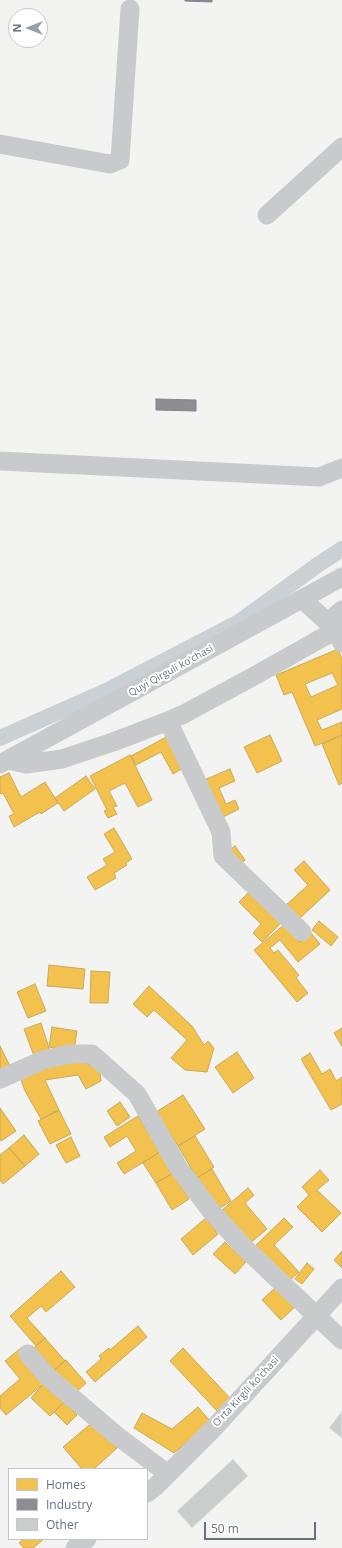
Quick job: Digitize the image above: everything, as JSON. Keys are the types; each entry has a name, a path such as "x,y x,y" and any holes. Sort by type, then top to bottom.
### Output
{"street":[{"path":"0,144 110,164 120,160 130,9"},
{"path":"267,215 342,147"},
{"path":"0,461 319,477 342,468"},
{"name":"Quyi Qirguli koʻchasi","path":"4,762 342,577"},
{"path":"4,762 26,764 62,759 114,742 184,714 256,675 337,626 302,599"},
{"path":"168,721 221,832 223,856 302,932"},
{"path":"0,1079 43,1060 70,1054 92,1054 137,1094 178,1167 211,1211 245,1248 342,1340"},
{"name":"Oʻrta Kirgili koʻchasi","path":"148,1492 212,1430 342,1288"},
{"path":"28,1354 48,1378 116,1435 168,1474"},
{"path":"75,1548 86,1540"}],"building: Homes":[{"path":"338,649 342,659 342,709 317,720 322,730 342,722 342,735 315,746 292,692 284,695 276,675","holes":["332,673 338,685 311,697 305,684"]},
{"path":"270,735 282,761 257,773 244,747"},
{"path":"342,735 342,783 339,785 322,744"},
{"path":"168,736 185,767 173,774 161,752 136,765 131,756"},
{"path":"130,755 152,800 138,807 125,783 109,791 117,806 113,807 117,814 108,818 104,811 107,810 90,776"},
{"path":"230,769 235,781 219,788 226,804 235,800 239,809 221,818 204,780"},
{"path":"9,773 21,797 45,782 58,803 41,814 40,812 14,827 9,816 14,814 3,793 0,794 0,777"},
{"path":"86,776 95,789 64,811 55,798"},
{"path":"114,828 132,859 126,863 127,865 114,873 116,878 95,890 87,877 107,865 103,859 115,852 104,834"},
{"path":"235,846 245,860 237,866 227,852"},
{"path":"304,861 330,890 299,919 286,905 308,885 294,870"},
{"path":"252,889 283,921 262,942 253,933 261,924 239,902"},
{"path":"319,921 338,937 331,946 312,930"},
{"path":"285,924 299,942 311,933 320,944 298,962 280,940 270,948 274,953 278,950 299,975 296,978 308,993 297,1002 254,950"},
{"path":"49,965 85,969 83,989 47,986"},
{"path":"91,971 110,972 108,1003 90,1003"},
{"path":"35,984 46,1011 28,1018 17,992"},
{"path":"149,986 192,1026 204,1045 208,1041 214,1048 207,1072 185,1070 171,1058 187,1040 154,1010 147,1017 133,1004"},
{"path":"41,1023 50,1051 34,1056 24,1029"},
{"path":"52,1027 77,1031 74,1051 49,1047"},
{"path":"342,1028 342,1046 334,1033"},
{"path":"0,1046 10,1066 0,1071"},
{"path":"237,1052 254,1078 233,1093 215,1067"},
{"path":"310,1053 322,1074 330,1069 336,1081 342,1077 342,1104 331,1110 301,1059"},
{"path":"80,1060 100,1070 101,1081 86,1089 78,1075 45,1080 59,1110 41,1119 25,1091 20,1077 38,1067"},
{"path":"183,1095 205,1129 178,1146 156,1112"},
{"path":"120,1102 130,1117 117,1126 107,1111"},
{"path":"0,1108 16,1131 1,1141 0,1139"},
{"path":"59,1110 71,1134 50,1144 38,1121"},
{"path":"138,1116 160,1152 124,1174 117,1163 136,1151 127,1136 110,1147 104,1137"},
{"path":"24,1135 39,1154 25,1166 9,1148"},
{"path":"195,1136 214,1167 197,1178 178,1146"},
{"path":"71,1137 80,1156 66,1163 56,1145"},
{"path":"9,1148 25,1166 3,1184 0,1180 0,1155"},
{"path":"160,1152 173,1173 156,1183 143,1163"},
{"path":"212,1169 231,1201 217,1210 197,1178"},
{"path":"320,1170 329,1180 317,1190 341,1213 322,1232 297,1207 309,1195 302,1187"},
{"path":"173,1173 189,1199 172,1210 156,1183"},
{"path":"248,1188 254,1195 245,1203 267,1229 248,1245 221,1211"},
{"path":"206,1218 218,1234 193,1255 181,1239"},
{"path":"284,1218 293,1227 274,1245 299,1272 289,1281 255,1246"},
{"path":"225,1242 246,1262 235,1274 213,1254"},
{"path":"342,1251 342,1268 334,1260"},
{"path":"307,1263 314,1269 302,1284 295,1279"},
{"path":"61,1271 75,1287 46,1312 41,1306 27,1318 45,1338 36,1346 10,1316"},
{"path":"277,1286 296,1306 281,1320 262,1300"},
{"path":"138,1326 147,1337 95,1382 86,1372 101,1359 99,1356 109,1348 110,1350"},
{"path":"45,1338 65,1361 49,1375 29,1352"},
{"path":"21,1348 47,1381 6,1415 0,1408 0,1396 20,1379 5,1361"},
{"path":"183,1348 230,1398 217,1411 170,1361"},
{"path":"66,1360 86,1383 72,1396 51,1373"},
{"path":"44,1383 64,1402 50,1416 31,1398"},
{"path":"64,1402 77,1415 67,1425 54,1412"},
{"path":"198,1407 211,1422 174,1453 134,1428 142,1413 172,1429"},
{"path":"94,1421 117,1448 95,1468 81,1468 63,1447"},
{"path":"23,1540 43,1540 33,1548 24,1548 19,1543"}],"building: Industry":[{"path":"212,0 212,2 185,1"},
{"path":"156,399 196,400 196,411 156,410"}],"building: Other":[{"path":"342,1411 342,1438 329,1428"},
{"path":"233,1459 248,1476 192,1528 177,1511"}],"waterway":[{"path":"0,738 106,691 239,622 342,549"}]}
